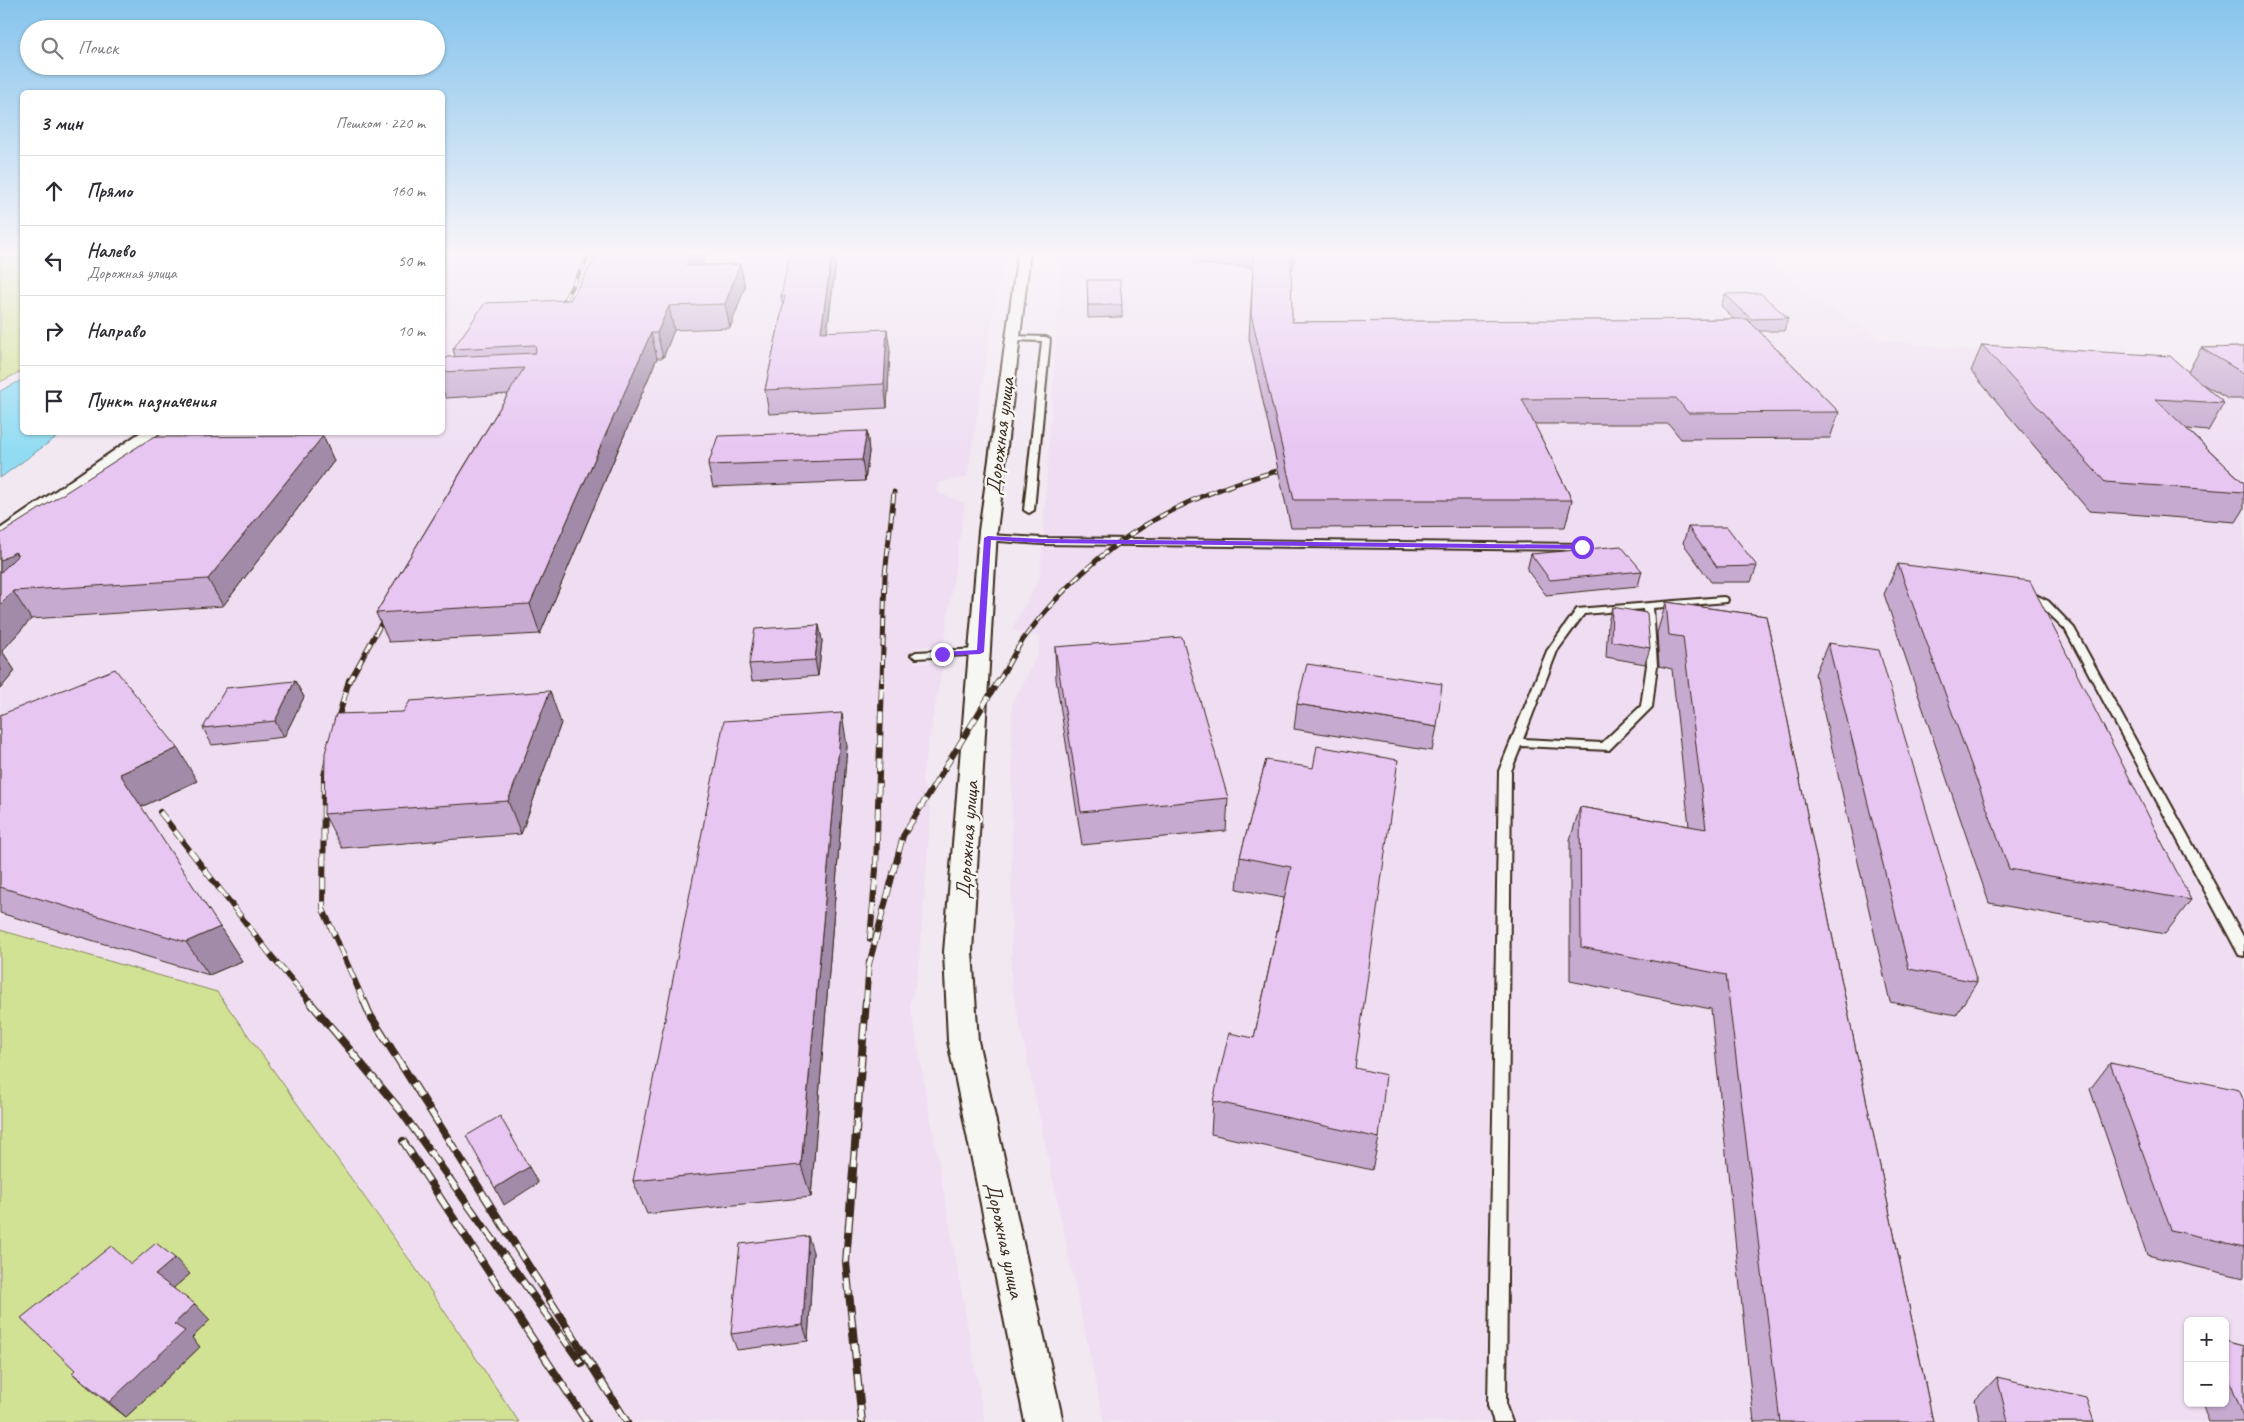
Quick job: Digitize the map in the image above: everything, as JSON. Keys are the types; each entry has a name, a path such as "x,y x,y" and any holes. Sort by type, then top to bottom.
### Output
{"street":[{"name":"Дорожная улица","path":"1015,318 988,538 958,952 963,1041 1044,1422"},
{"path":"0,537 149,435"}],"lane":[{"path":"1012,338 1046,339 1029,510"},
{"path":"988,538 1042,541 1582,547"},
{"path":"2018,588 2044,604 2069,628 2244,951"},
{"path":"1503,1422 1497,1406 1505,771 1552,651 1581,611 1723,600"},
{"path":"1517,742 1605,747 1646,708 1652,665 1648,606"},
{"path":"916,655 980,652"}],"shaded area":[{"path":"445,318 993,318 967,477 938,483 937,492 965,503 944,643 916,648 914,662 943,664 922,779 931,812 918,975 910,1003 985,1422 519,1422 414,1266 217,992 0,930 0,572 207,435 445,435"},
{"path":"1058,318 1846,318 1886,341 2164,369 2244,368 2244,1422 1104,1422 1011,983 1012,704 1037,656 1041,637 1011,630 1040,577"}],"green space":[{"path":"0,318 20,318 20,372 0,382"},
{"path":"0,930 217,992 414,1266 519,1422 0,1422"}],"water":[{"path":"20,381 20,435 59,435 0,478 0,391"}],"building":[{"path":"474,318 664,318 657,333 651,333 530,604 376,613 524,368 445,372 445,360 447,357 535,353 536,351 535,345 453,349"},
{"path":"780,318 823,318 821,332 887,329 884,384 765,390"},
{"path":"1252,318 1292,318 1292,322 1747,319 1839,412 1688,413 1676,398 1522,399 1572,500 1294,500"},
{"path":"1982,345 2170,356 2224,403 2155,399 2244,483 2244,492 2105,482"},
{"path":"2244,347 2244,373 2201,348"},
{"path":"867,431 862,460 708,465 718,436"},
{"path":"323,436 208,579 13,591 0,605 0,573 18,555 15,552 0,561 0,534 153,437"},
{"path":"1688,527 1727,527 1757,566 1717,567"},
{"path":"1621,546 1642,571 1550,580 1531,554"},
{"path":"1898,564 2030,581 2191,900 2009,869"},
{"path":"1666,602 1766,616 1933,1422 1780,1422 1726,975 1581,947 1580,807 1706,829 1683,637 1669,635"},
{"path":"1612,607 1647,613 1650,648 1611,641"},
{"path":"819,625 815,660 749,664 755,629"},
{"path":"1182,637 1228,798 1081,812 1055,647"},
{"path":"1828,643 1879,650 1977,982 1909,969"},
{"path":"1307,664 1442,684 1437,727 1297,704"},
{"path":"115,669 178,748 120,774 220,927 186,942 0,887 0,715"},
{"path":"295,681 275,721 203,728 226,688"},
{"path":"550,691 508,801 324,814 325,753 336,714 403,712 410,701"},
{"path":"842,713 801,1165 633,1181 724,721"},
{"path":"1317,746 1398,760 1355,1068 1386,1075 1379,1138 1213,1101 1229,1033 1254,1038 1291,867 1240,857 1266,760 1313,768"},
{"path":"2110,1063 2239,1090 2244,1101 2244,1247 2171,1230"},
{"path":"500,1116 529,1167 495,1188 466,1136"},
{"path":"808,1236 803,1325 731,1334 740,1244"},
{"path":"156,1243 175,1258 155,1275 195,1304 174,1324 185,1331 109,1402 72,1373 75,1370 21,1318 111,1246 131,1264"},
{"path":"2229,1342 2244,1346 2244,1418 2229,1379"},
{"path":"1997,1377 2086,1398 2094,1422 2008,1422"}],"railway":[{"path":"998,682 1024,639 1055,600 1114,547 1145,525 1214,491 1293,467"},
{"path":"882,682 885,575 894,492"},
{"path":"349,682 387,613"},
{"path":"336,726 349,680"},
{"path":"870,939 876,869 882,680"},
{"path":"869,965 903,836 999,680"},
{"path":"328,758 324,776 323,909 364,1002"},
{"path":"160,812 273,958 310,1002"},
{"path":"869,961 869,965"},
{"path":"866,1002 869,965"},
{"path":"309,1001 401,1111 581,1363"},
{"path":"364,1001 370,1015 627,1422"},
{"path":"862,1422 846,1262 866,1001"},
{"path":"403,1141 587,1422"}],"route":[{"path":"942,654 980,652 988,538 1042,541 1121,540 1582,547"}]}
